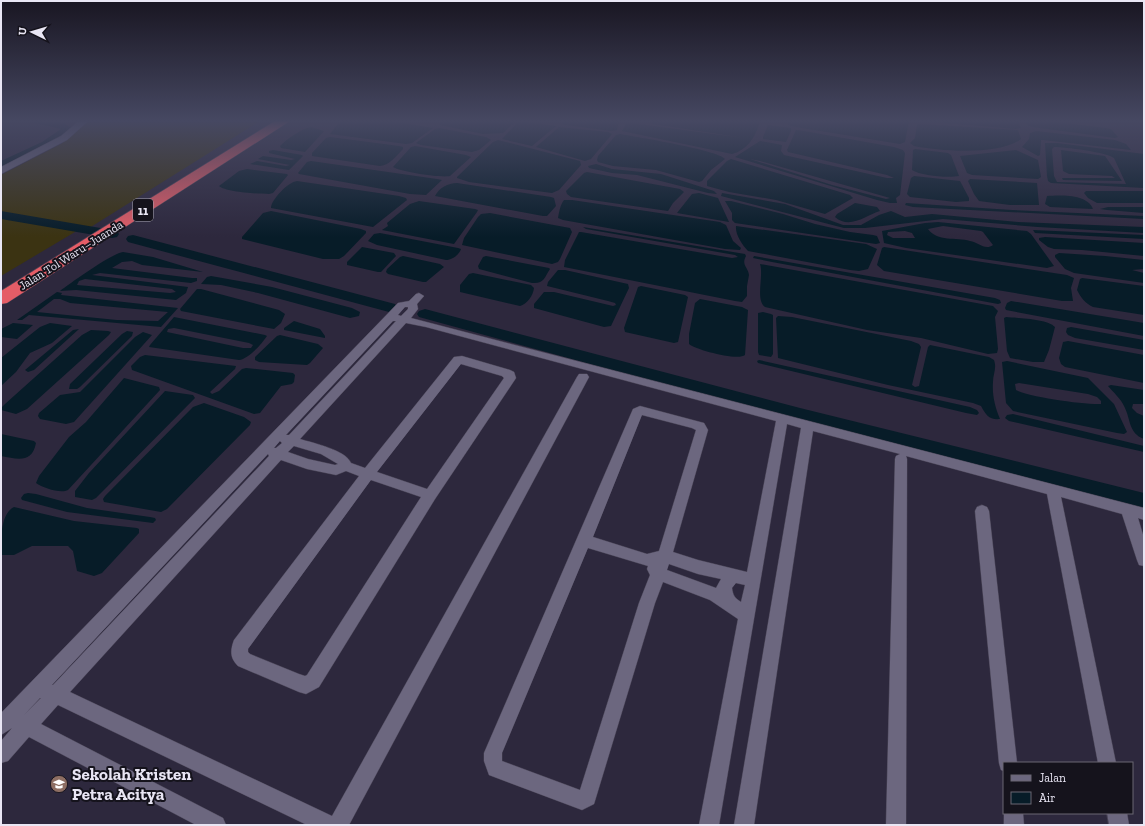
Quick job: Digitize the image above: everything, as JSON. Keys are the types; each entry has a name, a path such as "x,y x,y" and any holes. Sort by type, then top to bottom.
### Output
{"highway":[{"name":"Jalan Tol Waru–Juanda","path":"1,285 207,160"},
{"name":"Jalan Tol Waru–Juanda","path":"1,299 223,160"}],"street":[{"path":"1,171 23,160"},
{"path":"1,754 292,441 397,318 402,306 416,299"},
{"path":"397,318 1144,514"},
{"path":"5,722 278,436 397,318"},
{"path":"458,360 510,375 510,378 430,495 313,681 306,685 299,683 244,660 239,655 240,646 368,474 458,360"},
{"path":"338,825 583,376"},
{"path":"640,410 695,424 700,426 702,430 665,556 647,603 585,799 582,800 496,768 493,761 493,753 584,541 637,412 640,410"},
{"path":"709,825 782,419"},
{"path":"744,825 808,425"},
{"path":"278,436 325,451 344,461 345,466"},
{"path":"266,449 313,465 336,470 345,466 430,495"},
{"path":"313,465 325,451"},
{"path":"896,825 901,459"},
{"path":"1053,491 1107,762"},
{"path":"1128,510 1144,560"},
{"path":"982,511 1008,762"},
{"path":"584,541 647,560 665,556 698,567 753,580"},
{"path":"647,560 658,574 728,600"},
{"path":"732,576 724,587 725,596 746,616"},
{"path":"37,688 56,695 329,825"},
{"path":"5,722 27,726 216,825"},
{"path":"1013,814 1014,825"},
{"path":"1116,814 1119,825"}],"sand":[{"path":"31,160 198,160 86,230 80,229 1,276 1,175"}],"water":[{"path":"261,160 299,160 289,170 250,164 257,161 286,166 290,165"},
{"path":"336,160 392,160 380,166"},
{"path":"400,160 468,160 450,176 421,174 404,171 393,167"},
{"path":"475,160 574,160 580,161 581,165 559,190 552,193 469,182 457,177"},
{"path":"597,160 724,160 711,170 702,181 699,182 656,170 613,166 598,162"},
{"path":"733,160 850,195 853,198 825,214 776,200 729,192 707,186 707,181 727,161"},
{"path":"743,160 752,160 832,185 886,199 890,198 753,160 804,160 887,178 894,178 887,175 820,160 904,160 900,195 896,198 897,203 877,200"},
{"path":"913,160 953,160 959,176 935,176 922,174 912,170"},
{"path":"961,160 1037,160 1041,177 1038,179 972,175 967,173"},
{"path":"1046,160 1053,160 1054,176 1057,182 1126,184 1115,160 1144,160 1144,188 1051,183 1048,181"},
{"path":"1062,160 1107,160 1122,181 1063,180 1062,178 1115,178 1112,176 1069,174 1063,171"},
{"path":"311,161 442,180 426,195 410,194 298,173 307,162"},
{"path":"596,164 612,169 661,174 714,191 717,194 637,175 612,173 589,168 588,166"},
{"path":"247,169 288,175 273,193 269,194 228,190 219,186 239,171"},
{"path":"587,172 680,189 684,192 673,203 668,211 571,197 567,194 566,191 584,173"},
{"path":"914,176 960,181 969,198 969,201 956,202 910,197 907,194 911,178"},
{"path":"970,179 1037,183 1039,205 1010,205 979,201 968,181"},
{"path":"297,181 399,196 406,198 407,200 373,227 271,208 281,192 293,182"},
{"path":"457,183 551,197 554,198 556,206 547,216 543,216 435,196 444,186"},
{"path":"1086,191 1144,191 1144,203 1097,203 1088,198 1084,193"},
{"path":"699,193 718,198 729,222 677,213 692,194"},
{"path":"722,193 785,204 843,225 861,225 879,215 891,211 905,217 932,214 1018,222 1144,227 1144,233 1038,227 943,219 865,228 844,228 721,196"},
{"path":"1047,196 1073,196 1086,200 1093,209 1050,207 1045,204"},
{"path":"564,200 720,222 726,225 733,241 741,248 740,250 725,249 563,220 558,218"},
{"path":"419,201 478,210 454,244 382,230 388,226 387,223 410,204"},
{"path":"725,201 731,201 783,214 815,224 850,232 877,236 880,243 876,244 735,223 732,220 732,213"},
{"path":"855,203 877,207 880,211 852,222 841,221 835,217 837,214"},
{"path":"906,203 1012,210 1144,216 1144,219 913,207 905,205"},
{"path":"1108,207 1144,207 1144,213 1100,209"},
{"path":"271,211 361,229 366,231 366,233 344,256 339,259 323,259 242,239 242,237 263,213"},
{"path":"490,213 570,228 572,232 560,259 558,262 552,264 462,245 464,238 478,217 481,214"},
{"path":"938,222 1027,231 1031,234 1054,266 1047,268 906,248 884,243 882,231","holes":["943,226 981,231 993,245 990,247 984,247 970,241 936,236 928,229","905,231 912,233 915,238 893,238 887,235 888,232"]},
{"path":"736,226 866,244 877,249 868,269 859,271 850,270 748,251 739,239"},
{"path":"583,227 745,254 744,264 749,275 747,296 742,302 735,301 564,267 565,260 579,232 732,258 738,257 735,255 586,229"},
{"path":"1033,230 1144,235 1144,239 1035,233"},
{"path":"380,233 461,249 455,257 446,260 377,245 368,241 374,234"},
{"path":"1045,237 1144,243 1144,256 1054,249 1048,247 1039,240 1039,238"},
{"path":"362,247 394,253 396,256 381,272 347,265 347,262"},
{"path":"884,247 1067,275 1074,278 1071,288 1073,301 1062,301 884,271 877,265 882,248"},
{"path":"123,252 153,257 203,272 142,265 132,261 122,262 112,268 197,278 197,281 191,283 100,273 92,275 188,287 186,293 176,300 76,290 60,291 117,254","holes":["85,279 172,289 176,292 170,293 77,285 79,281"]},
{"path":"1059,253 1144,260 1144,269 1132,270 1144,273 1144,283 1074,273 1065,269 1055,257 1055,255"},
{"path":"403,256 440,264 444,267 426,282 388,274 386,272 387,269"},
{"path":"486,256 550,269 545,278 539,282 532,283 479,269 478,266 483,257"},
{"path":"754,256 995,298 1000,300 1001,303 998,304 772,262 753,258"},
{"path":"760,264 993,306 998,311 995,317 998,349 997,353 988,354 921,338 867,330 765,307 762,304 760,293"},
{"path":"558,270 565,270 628,284 629,288 611,326 604,327 534,308 534,304 544,292 554,292 613,306 616,305 615,303 608,301 547,286 548,282"},
{"path":"473,273 531,285 534,288 531,297 527,302 520,306 460,292 460,285 469,274"},
{"path":"211,276 272,287 352,308 360,312 359,316 350,318 258,293 221,285 201,284 207,277"},
{"path":"1082,278 1144,286 1144,315 1093,307 1084,300 1077,290 1080,279"},
{"path":"641,286 685,295 688,297 678,342 674,343 625,332 624,328 638,287"},
{"path":"197,289 279,310 285,314 281,323 274,329 181,311 180,309"},
{"path":"57,292 62,293 61,295 178,308 161,327 29,315 22,320 17,320","holes":["54,299 60,299 70,303 168,312 158,321 117,320 37,312"]},
{"path":"700,299 742,307 748,310 745,355 734,357 726,356 700,349 689,344 689,334 695,303"},
{"path":"1011,301 1144,323 1144,336 1006,310 1005,308 1007,303"},
{"path":"763,312 773,315 773,354 771,357 759,355 758,352 758,313"},
{"path":"778,316 792,317 911,341 919,344 921,347 912,385 915,387 919,386 928,347 930,345 989,357 994,360 995,363 993,396 1000,419 990,418 981,406 973,403 888,385 778,358 776,318"},
{"path":"174,317 267,336 250,354 239,360 149,347","holes":["174,328 253,345 251,348 243,348 167,332 168,329"]},
{"path":"1004,318 1025,318 1046,322 1055,327 1044,362 1033,362 1010,358 1007,351"},
{"path":"294,321 320,329 325,338 284,330 284,328"},
{"path":"13,323 33,325 17,339 1,337 1,329"},
{"path":"50,323 72,326 52,343 30,353 16,372 1,386 1,358 40,327"},
{"path":"1071,327 1144,340 1144,350 1075,338 1068,335 1066,332 1067,328"},
{"path":"79,329 34,370 28,372 25,370 73,330"},
{"path":"91,330 111,332 27,409 16,414 1,410 5,404 82,335"},
{"path":"127,331 133,332 132,336 80,387 77,389 69,389 70,384 122,334"},
{"path":"143,332 152,335 74,422 66,424 40,419 38,416 39,413 60,395 80,392 135,337"},
{"path":"280,335 318,344 323,348 307,365 259,362 255,360 255,357 277,336"},
{"path":"1068,341 1144,355 1144,383 1065,367 1061,364 1059,358 1063,342"},
{"path":"145,355 236,366 235,369 210,392 212,394 219,391 242,369 246,368 293,373 295,375 294,382 292,384 281,386 260,413 254,414 132,370 131,366 140,357"},
{"path":"759,360 970,407 977,410 979,413 977,415 966,413 758,363 757,361"},
{"path":"1007,361 1088,378 1114,404 1127,432 1124,434 1117,433 1013,411 1006,403 1002,362","holes":["1019,383 1088,394 1097,397 1101,401 1101,404 1071,402 1022,393 1016,390 1015,384"]},
{"path":"124,378 159,387 160,390 68,490 52,490 36,483 39,476 69,437 86,422"},
{"path":"1111,385 1144,390 1144,404 1133,404 1132,408 1137,413 1144,416 1144,439 1132,429 1123,403 1108,386"},
{"path":"165,391 193,395 195,398 96,498 92,500 75,497 75,491 89,473"},
{"path":"204,403 244,417 251,422 250,425 167,509 161,512 104,502 103,499 105,496 193,407"},
{"path":"1013,414 1144,446 1144,452 1009,421 1005,418 1007,415"},
{"path":"1,434 34,441 36,443 34,450 27,457 18,459 1,456"},
{"path":"28,493 87,508 150,517 155,518 156,520 153,523 67,512 22,500 21,498 24,494"},
{"path":"14,507 74,521 137,528 139,529 139,533 102,573 94,576 77,571 73,551 68,546 32,546 14,555 1,555 2,528 6,515 9,510"}],"waterway":[{"path":"1,165 13,160"},
{"path":"1,215 112,234"},
{"path":"133,239 389,307"},
{"path":"425,314 800,415 1144,502"}],"place":[{"name":"Sekolah Kristen Petra Acitya","path":"59,784"}]}
